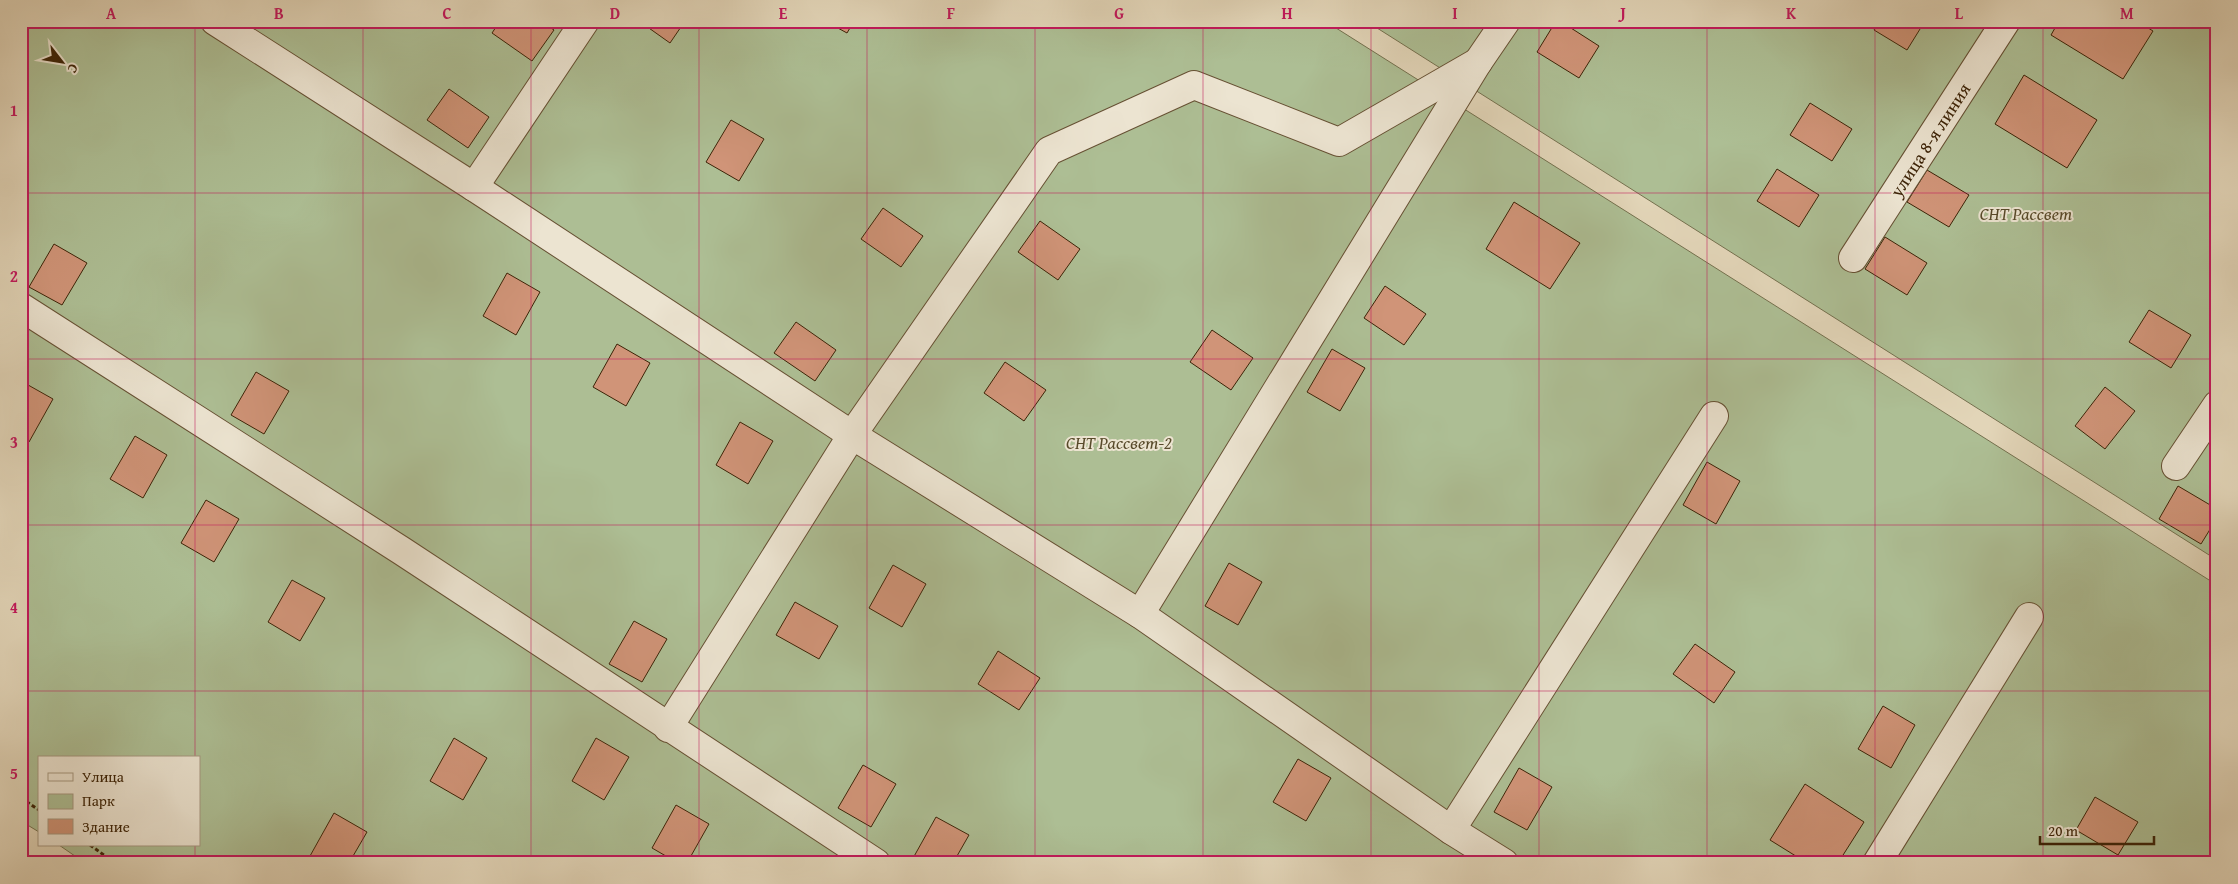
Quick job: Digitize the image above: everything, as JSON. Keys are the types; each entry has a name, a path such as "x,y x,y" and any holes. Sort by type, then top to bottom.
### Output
{"street":[{"path":"215,21 852,435 1140,614 1451,830 1504,863"},
{"path":"474,188 585,21"},
{"path":"1140,614 1478,62 1506,21"},
{"name":"улица 8-я линия","path":"1853,258 2006,21"},
{"path":"668,728 852,435 1049,151 1194,85 1339,142 1478,62"},
{"path":"21,307 402,551 668,728 876,863"},
{"path":"2176,466 2217,405"},
{"path":"1451,830 1714,416"},
{"path":"1877,863 2029,618"}],"path":[{"path":"21,798 38,809"},
{"path":"91,846 115,863"}],"green space":[{"name":"СНТ Рассвет-2","path":"21,21 1325,21 2217,585 2217,852 2196,863 85,863 60,846 200,846 200,756 38,756 38,831 21,821"},
{"name":"СНТ Рассвет","path":"1366,21 2217,21 2217,560"}],"building":[{"path":"500,21 541,21 554,30 532,61 492,33"},
{"path":"639,21 685,21 670,43"},
{"path":"825,21 854,21 847,33"},
{"path":"1556,21 1560,21 1599,46 1579,78 1537,52"},
{"path":"1880,21 1925,21 1907,50 1874,30"},
{"path":"2059,21 2137,21 2153,31 2123,79 2051,35"},
{"path":"2024,75 2097,120 2067,168 1995,124"},
{"path":"449,89 489,117 468,148 427,120"},
{"path":"1810,103 1852,129 1832,161 1790,135"},
{"path":"731,120 764,139 739,181 706,162"},
{"path":"1777,169 1819,195 1799,227 1757,201"},
{"path":"1927,170 1969,195 1949,227 1907,202"},
{"path":"1514,202 1580,243 1550,289 1486,249"},
{"path":"883,208 923,236 901,267 861,239"},
{"path":"1040,221 1080,249 1058,280 1018,252"},
{"path":"1885,237 1927,263 1907,295 1865,269"},
{"path":"54,244 87,263 62,305 29,287"},
{"path":"507,273 540,292 516,335 483,316"},
{"path":"1385,286 1426,314 1404,345 1364,318"},
{"path":"2149,310 2191,335 2171,368 2129,342"},
{"path":"796,322 836,350 815,381 774,353"},
{"path":"1212,330 1253,358 1231,390 1190,362"},
{"path":"617,344 650,363 626,406 593,387"},
{"path":"1332,349 1365,368 1340,411 1307,392"},
{"path":"1005,362 1046,390 1024,421 984,393"},
{"path":"256,372 289,391 264,434 231,415"},
{"path":"21,381 53,399 29,442 21,438"},
{"path":"2105,387 2135,411 2105,449 2075,426"},
{"path":"740,422 773,441 748,484 716,465"},
{"path":"135,436 167,455 143,498 110,479"},
{"path":"1707,462 1740,481 1716,524 1683,505"},
{"path":"2178,486 2217,509 2217,518 2201,544 2159,519"},
{"path":"206,500 239,519 214,562 181,543"},
{"path":"1229,563 1262,582 1238,625 1205,606"},
{"path":"893,565 926,584 902,627 869,608"},
{"path":"292,580 325,598 300,641 268,622"},
{"path":"795,602 838,626 819,659 776,635"},
{"path":"634,621 667,639 642,682 609,664"},
{"path":"1695,644 1735,672 1714,703 1673,674"},
{"path":"998,651 1040,678 1019,710 978,684"},
{"path":"1883,706 1915,725 1891,768 1858,749"},
{"path":"454,738 487,758 463,800 430,781"},
{"path":"596,738 629,757 604,800 572,781"},
{"path":"1298,759 1331,778 1306,821 1273,802"},
{"path":"863,765 896,784 871,827 838,808"},
{"path":"1519,768 1552,787 1527,830 1494,812"},
{"path":"1805,784 1864,822 1838,863 1807,863 1770,840"},
{"path":"2095,797 2138,822 2118,855 2076,830"},
{"path":"676,805 709,824 687,863 678,863 652,848"},
{"path":"334,813 367,832 349,863 321,863 310,856"},
{"path":"936,817 969,835 953,863 917,863 912,860"}]}
